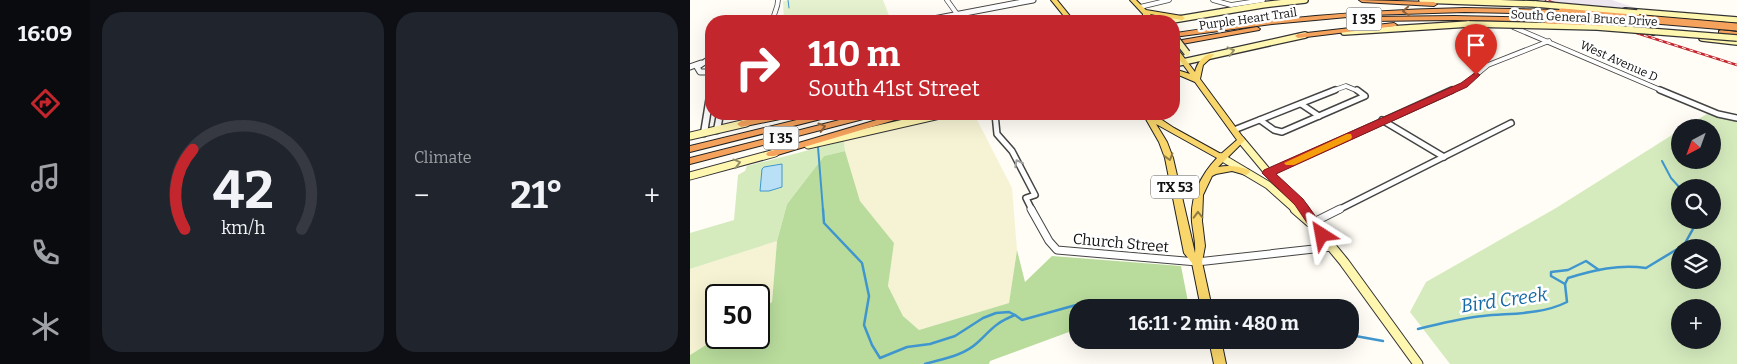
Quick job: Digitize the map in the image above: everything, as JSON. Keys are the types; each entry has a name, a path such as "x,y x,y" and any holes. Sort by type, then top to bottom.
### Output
{"highway":[{"path":"1362,0 1562,12"},
{"name":"Purple Heart Trail","path":"1180,35 1251,23 1403,10 1562,12 1737,26"},
{"path":"1298,36 1379,26 1491,18"},
{"name":"Purple Heart Trail","path":"1182,42 1277,26 1352,20 1491,18 1547,20 1640,24 1737,34"},
{"path":"741,124 761,120"},
{"name":"I 35","path":"690,149 806,120"},
{"name":"I 35","path":"690,161 849,120"},
{"path":"772,154 885,120"}],"main road":[{"path":"1054,0 1066,15"},
{"path":"1133,0 1148,15"},
{"path":"1182,18 1262,4 1305,0"},
{"name":"South General Bruce Drive","path":"1422,0 1536,4 1737,21"},
{"path":"1737,21 1699,15 1625,11 1626,15 1636,24 1662,34 1737,40"},
{"path":"1146,12 1164,15"},
{"name":"South General Bruce Drive","path":"1180,63 1298,36 1469,24 1597,26 1737,40"},
{"path":"1180,43 1187,53 1194,56 1211,55"},
{"path":"1196,80 1200,64 1211,55"},
{"path":"1180,56 1241,140 1268,173 1299,202 1312,223 1332,247 1418,364"},
{"path":"1180,72 1196,80"},
{"path":"690,136 757,120"},
{"path":"690,176 772,154 918,120"},
{"name":"TX 53","path":"1151,120 1170,158 1189,253 1197,262 1205,299"},
{"name":"TX 53","path":"1157,120 1171,130 1221,157"},
{"name":"TX 53","path":"1197,262 1201,252 1197,209 1201,190 1207,176 1221,157 1241,140"},
{"path":"1221,157 1268,186 1312,223"},
{"path":"1207,176 1224,168 1233,168 1246,172"},
{"path":"1216,349 1220,364"}],"street":[{"path":"774,15 778,9 778,0"},
{"path":"946,0 957,14"},
{"path":"952,15 1033,0"},
{"path":"1140,7 1169,0"},
{"path":"1214,0 1224,6 1263,0"},
{"name":"South General Bruce Drive","path":"1497,0 1536,4"},
{"name":"South General Bruce Drive","path":"1429,26 1582,28"},
{"name":"West Avenue D","path":"1513,27 1718,114 1737,118"},
{"path":"1268,173 1382,120 1464,85 1488,65 1549,41"},
{"path":"700,72 697,67 705,61"},
{"path":"690,67 702,63"},
{"path":"690,72 705,72"},
{"path":"1234,130 1346,86 1352,87 1365,96 1282,132 1274,130 1260,120"},
{"path":"1301,104 1319,116"},
{"path":"704,133 706,120"},
{"path":"718,130 719,120"},
{"name":"Church Street","path":"996,120 997,134 1012,151 1035,195 1026,198 1027,201 1049,241 1057,250 1197,262"},
{"path":"1382,120 1444,157"},
{"path":"1312,223 1511,123"},
{"path":"1197,262 1332,247"}],"shaded area":[{"path":"1550,0 1612,0 1639,9 1563,5"},
{"path":"936,120 977,120 1012,188 1017,250 1009,303 919,330 903,316 888,286 894,243 860,201 845,151 844,141"},
{"path":"777,241 772,302 770,303 770,284 705,284 705,346 690,355 690,269"}],"green space":[{"path":"883,0 889,15 784,15 783,1"},
{"path":"1707,114 1737,120 1737,364 1450,364 1410,312 1426,282 1556,208 1671,136 1671,169 1721,169 1721,119 1699,119"},
{"path":"844,141 845,151 824,156 787,204 777,241 690,269 690,233 734,220 738,175 745,171 747,166"},
{"path":"845,151 860,201 894,243 888,286 903,316 919,330 1009,303 1017,250 1025,282 1052,256 1181,266 1187,299 1069,299 1069,332 990,361 989,364 690,364 690,355 705,346 705,349 770,349 770,303 772,302 777,241 787,204 824,156"}],"water":[{"path":"782,164 782,187 769,191 760,191 762,169"}],"waterway":[{"path":"788,0 789,8"},
{"path":"818,147 823,210"},
{"path":"1662,161 1672,179"},
{"path":"823,209 824,223 862,263 869,296 864,325 872,345 880,358 907,347 930,344 955,336 983,318 996,313 1009,312 1015,315"},
{"name":"Bird Creek","path":"1599,270 1626,267 1646,268 1684,245 1693,229"},
{"path":"1565,284 1551,276 1551,272 1568,270 1586,261 1599,270"},
{"name":"Bird Creek","path":"1565,284 1568,278 1599,270"},
{"name":"Bird Creek","path":"1418,329 1467,318 1526,313 1557,306 1567,302 1565,284"},
{"name":"Bird Creek","path":"1015,315 1022,320 1069,307"},
{"name":"Bird Creek","path":"925,364 965,351 998,324 1015,315"},
{"name":"Bird Creek","path":"1359,337 1383,341"}],"railway":[{"path":"1546,0 1621,28 1737,65"}],"slow traffic":[{"path":"1290,163 1347,137"}],"route":[{"path":"1322,235 1299,202 1268,173 1382,120 1464,85 1476,75"}]}
